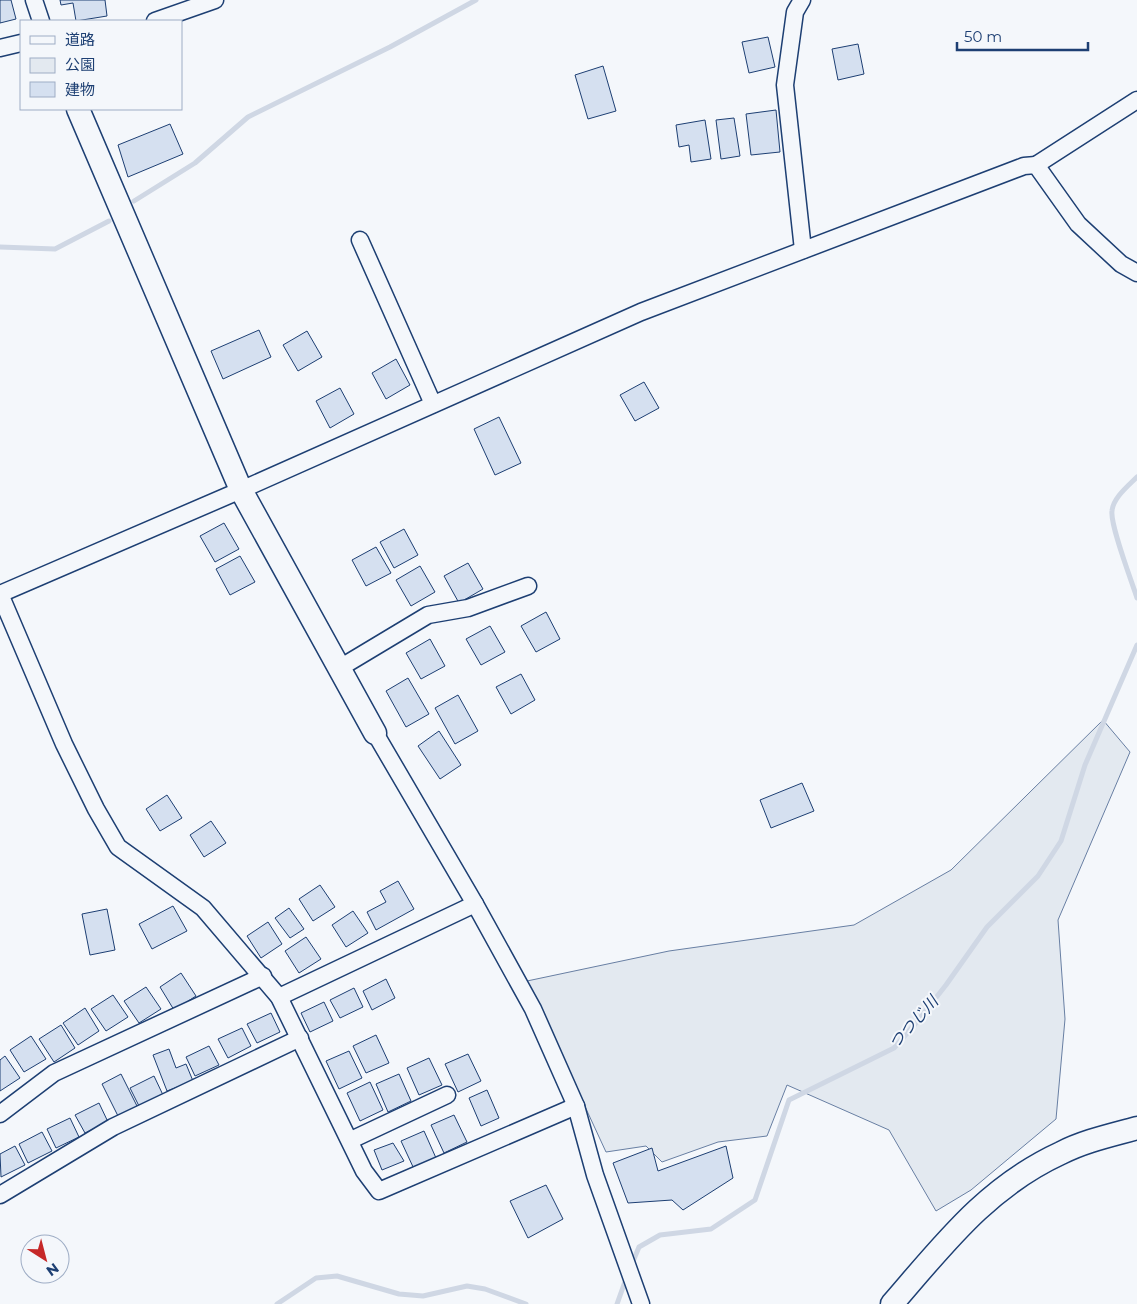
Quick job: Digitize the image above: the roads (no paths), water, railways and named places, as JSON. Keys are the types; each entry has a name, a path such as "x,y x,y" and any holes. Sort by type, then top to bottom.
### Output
{"street":[{"path":"34,0 41,20"},
{"path":"158,20 215,0"},
{"path":"802,0 795,12 785,85 803,250"},
{"path":"0,48 20,43"},
{"path":"576,1106 379,1191 364,1171 351,1140 279,997 203,908 118,846 96,810 64,744 0,594 641,312 996,178 1016,168 1036,165 1137,100"},
{"path":"78,110 240,490 338,669 475,904 532,1008 576,1106 595,1174 640,1300"},
{"path":"1036,165 1046,176 1078,224 1121,264 1137,273"},
{"path":"360,240 433,404"},
{"path":"338,669 428,615 468,608 528,586"},
{"path":"279,997 475,904"},
{"path":"0,1114 54,1073 263,976"},
{"path":"0,1195 113,1126 300,1038"},
{"path":"351,1140 447,1094"},
{"path":"892,1304 958,1227 989,1197 1023,1174 1062,1152 1137,1128"}],"waterway":[{"path":"134,201 195,163 248,117 390,47 476,0"},
{"path":"0,247 55,249 109,221"},
{"name":"つつじ川","path":"1137,477 1115,501 1112,511 1114,528 1137,598"},
{"name":"つつじ川","path":"631,1266 639,1247 660,1235 711,1229 755,1200 789,1100 894,1048 946,985 987,927 1038,876 1061,841 1085,765 1137,645"},
{"name":"つつじ川","path":"277,1304 316,1278 337,1276 399,1294 423,1296 467,1286 485,1289 526,1304"},
{"name":"つつじ川","path":"617,1304 627,1276"}]}
